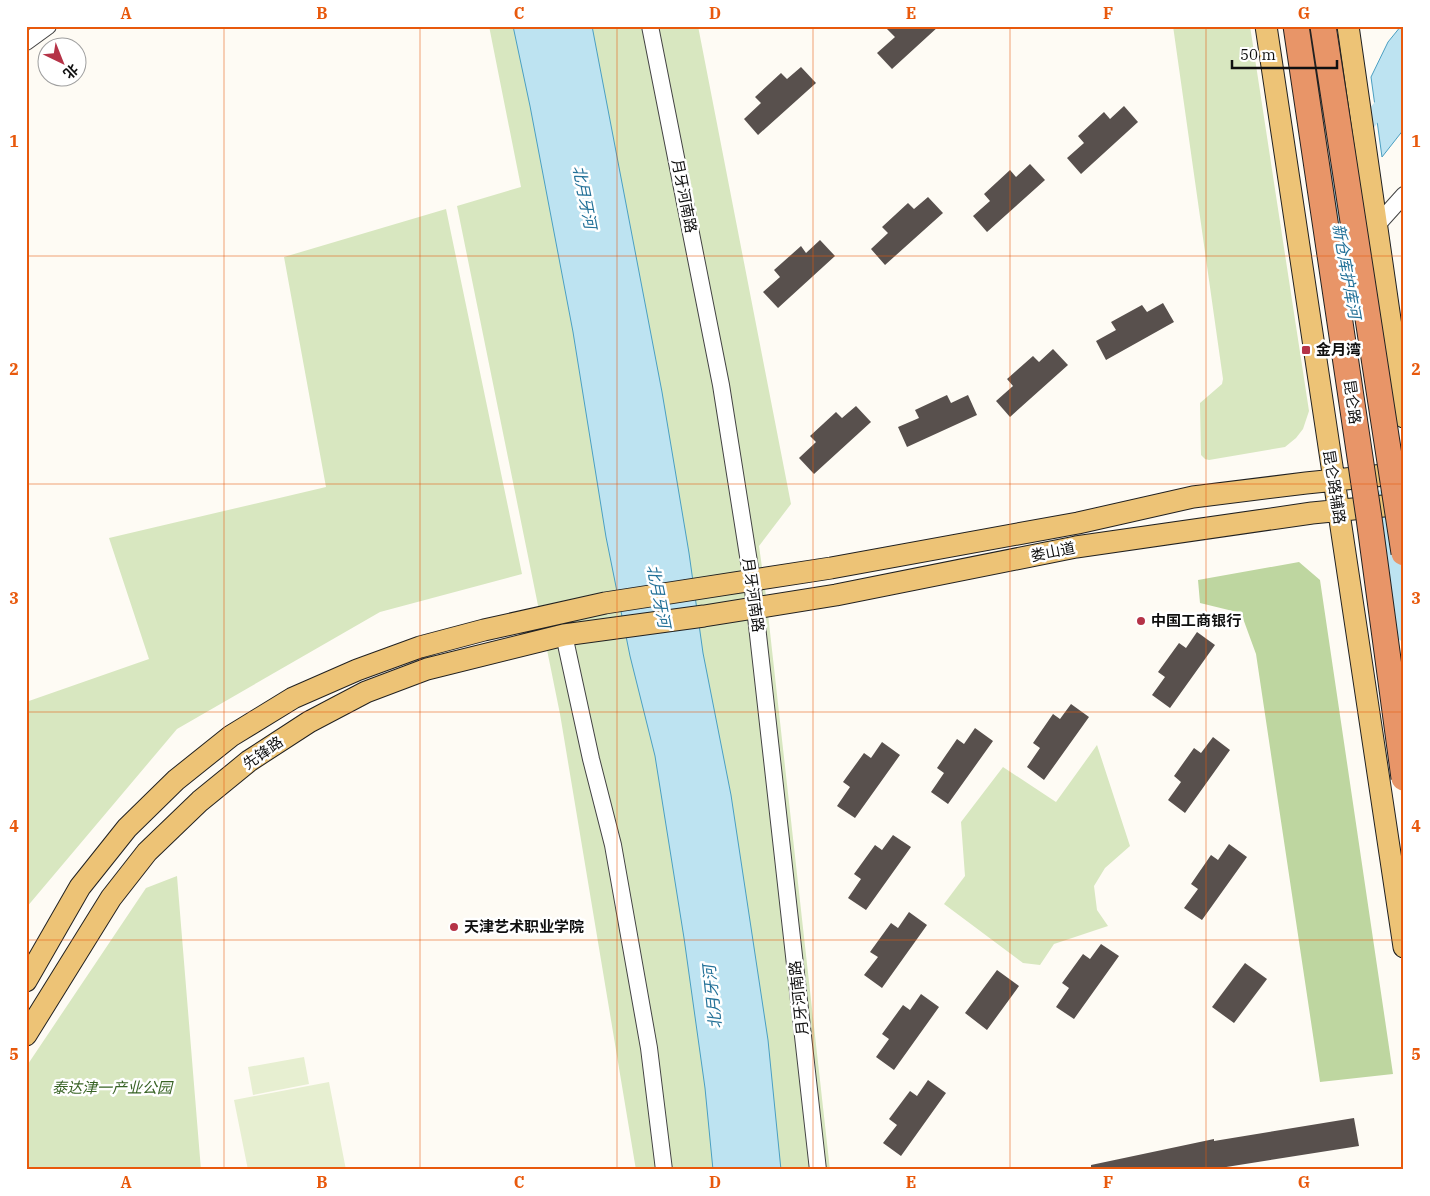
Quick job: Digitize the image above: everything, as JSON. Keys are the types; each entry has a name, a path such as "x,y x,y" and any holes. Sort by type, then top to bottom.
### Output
{"highway":[{"name":"昆仑路","path":"1296,26 1370,518 1404,778"},
{"name":"昆仑路","path":"1323,26 1404,553"}],"main road":[{"name":"昆仑路辅路","path":"1266,26 1343,480 1404,947"},
{"path":"1348,26 1404,417"},
{"name":"娄山道","path":"706,587 831,568 1078,523 1193,498 1404,473"},
{"name":"娄山道","path":"610,629 836,596 1076,547 1404,504"},
{"name":"先锋路","path":"26,982 80,887 127,828 176,780 231,736 293,698 357,670 420,647 484,630 605,603 706,587"},
{"name":"先锋路","path":"26,1035 110,898 148,852 200,801 249,761 309,722 366,692 427,669 564,635 610,629"}],"street":[{"path":"26,42 48,26"},
{"name":"月牙河南路","path":"650,26 720,385 752,580 818,1170"},
{"path":"1377,225 1404,194"},
{"path":"564,635 591,758 613,845 649,1048 664,1170"}],"green space":[{"path":"489,26 698,26 791,504 759,546 830,1170 636,1170 560,714 457,206 521,187"},
{"path":"1173,26 1250,26 1309,411 1303,429 1285,447 1209,460 1201,455 1200,403 1222,384 1223,379"},
{"path":"446,209 522,574 380,612 177,729 26,908 26,702 149,659 109,538 326,487 284,257"},
{"path":"1299,562 1320,580 1393,1074 1320,1082 1256,654 1241,613 1200,603 1198,580"},
{"path":"1097,745 1130,846 1105,868 1094,886 1097,910 1108,926 1054,944 1040,965 1023,963 944,904 965,876 961,822 1003,767 1056,802"},
{"name":"泰达津一产业公园","path":"177,876 201,1170 26,1170 26,1067 146,888"},
{"path":"304,1057 309,1084 253,1095 248,1067"},
{"path":"329,1082 346,1170 248,1170 234,1100"}],"water":[{"name":"北月牙河","path":"513,26 592,26 662,392 689,553 703,653 731,795 768,1040 781,1170 713,1170 705,1088 684,938 655,756 630,656 606,537 573,332"},
{"path":"1401,26 1404,26 1404,129 1382,157 1371,77 1388,42"}],"building":[{"path":"884,26 939,26 892,69 877,53 895,37"},
{"path":"801,67 816,83 758,135 744,119 761,103 755,97 781,73 787,79"},
{"path":"1124,106 1138,122 1081,174 1067,158 1084,143 1078,136 1104,112 1110,119"},
{"path":"1030,164 1045,180 987,232 973,216 990,201 984,194 1010,170 1016,177"},
{"path":"928,197 943,213 885,265 871,249 888,233 882,227 908,203 914,209"},
{"path":"820,240 835,256 778,308 763,292 780,277 774,270 801,246 806,253"},
{"path":"1163,303 1174,322 1106,360 1096,341 1116,330 1111,322 1142,305 1147,312"},
{"path":"1053,349 1068,365 1010,417 996,401 1013,386 1007,379 1033,356 1039,362"},
{"path":"947,395 951,403 968,395 977,415 907,447 898,427 919,418 915,410"},
{"path":"856,406 871,422 814,474 799,458 816,442 810,436 836,412 842,418"},
{"path":"1197,632 1215,645 1170,708 1152,695 1165,677 1158,672 1179,643 1186,648"},
{"path":"1071,704 1089,717 1044,780 1027,767 1040,748 1033,743 1053,714 1060,719"},
{"path":"975,728 993,741 948,804 931,792 944,773 937,768 957,739 964,744"},
{"path":"1213,737 1230,750 1185,813 1168,800 1181,782 1174,776 1194,748 1201,753"},
{"path":"882,742 900,755 855,818 837,806 850,787 843,782 864,753 871,758"},
{"path":"893,835 911,847 866,910 848,898 861,879 854,874 875,845 882,850"},
{"path":"1229,844 1247,857 1202,920 1184,908 1198,889 1191,884 1211,855 1218,860"},
{"path":"909,912 927,925 882,988 864,975 878,957 870,952 891,923 898,928"},
{"path":"1101,944 1119,956 1074,1019 1056,1007 1069,988 1062,983 1083,954 1090,959"},
{"path":"1245,963 1267,979 1234,1023 1212,1007"},
{"path":"997,970 1019,986 987,1030 965,1013"},
{"path":"921,994 939,1007 894,1070 876,1057 889,1039 882,1034 903,1005 910,1010"},
{"path":"928,1080 946,1093 901,1156 883,1143 897,1125 889,1119 910,1091 917,1096"},
{"path":"1354,1118 1359,1146 1220,1168 1220,1170 1091,1170 1091,1165 1214,1139 1214,1141"}],"waterway":[{"name":"新仓库护库河","path":"1360,133 1404,77"},
{"name":"新仓库护库河","path":"1338,164 1335,174 1337,212 1355,313"},
{"name":"新仓库护库河","path":"1383,497 1404,634"}],"place":[{"name":"金月湾","path":"1306,350"},
{"name":"中国工商银行","path":"1141,621"},
{"name":"天津艺术职业学院","path":"454,927"}]}
